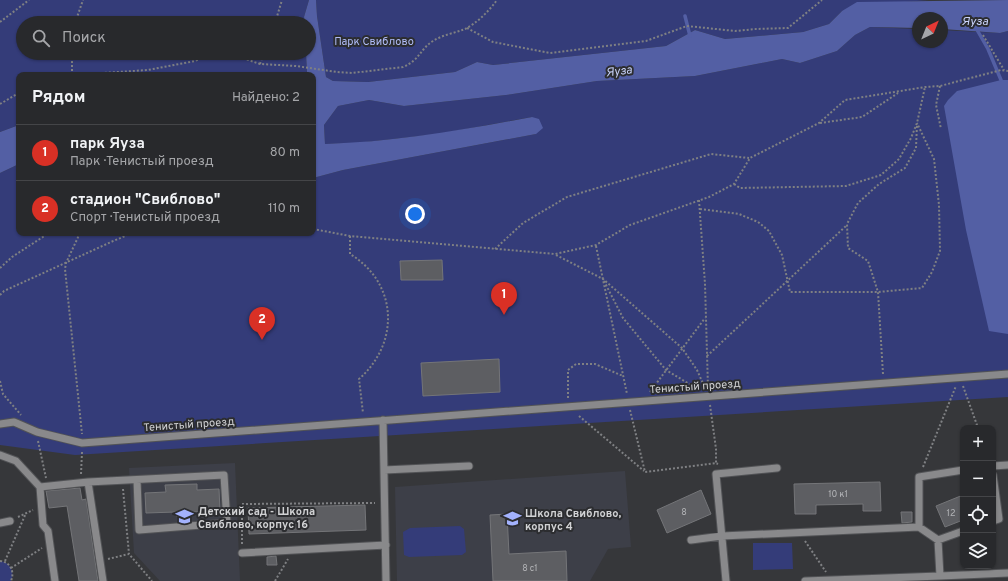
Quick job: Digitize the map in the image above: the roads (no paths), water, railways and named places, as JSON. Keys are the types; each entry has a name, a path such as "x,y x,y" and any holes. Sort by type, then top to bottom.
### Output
{"street":[{"name":"Тенистый проезд","path":"0,424 14,422 36,432 82,443 1008,374"},
{"path":"383,420 386,545 384,578"},
{"path":"0,454 16,461 40,487 43,526 48,531 55,581"},
{"path":"996,466 1008,465"},
{"path":"384,470 469,466"},
{"path":"726,581 716,474 777,468"},
{"path":"919,527 919,477 960,470"},
{"path":"40,487 88,482 224,475 227,523 139,530 137,480"},
{"path":"88,482 103,581"},
{"path":"996,497 999,519 996,520"},
{"path":"0,523 10,520"},
{"path":"691,540 722,536 919,527 938,540"},
{"path":"938,540 960,532"},
{"path":"938,540 940,576"},
{"path":"242,553 386,545"},
{"path":"805,581 1008,573"}],"water":[{"name":"Яуза","path":"309,0 316,0 326,77 333,81 368,82 455,72 477,62 493,65 666,46 695,30 725,39 803,32 829,24 842,11 857,2 1008,0 1008,31 1000,33 948,29 948,12 912,12 912,28 870,27 855,35 837,51 800,63 782,59 695,76 597,81 506,95 404,106 369,100 338,106 324,125 325,144 403,138 455,131 532,117 539,119 543,128 536,134 343,170 316,177 316,72 307,72 306,60 316,60 316,16 304,16"},
{"path":"1001,80 1008,80 1008,334 989,331 966,230 944,106 957,91"},
{"path":"16,126 16,165 0,173 0,132"}],"waterway":[{"path":"685,16 690,36"},
{"name":"Яуза","path":"976,28 988,49 1001,80"}],"place":[{"name":"парк Яуза","path":"504,315"},
{"name":"стадион \"Свиблово\"","path":"262,340"},
{"name":"Детский сад - Школа Свиблово, корпус 16","path":"185,517"},
{"name":"Школа Свиблово, корпус 4","path":"512,519"}],"park label":[{"name":"Парк Свиблово","path":"374,41"}]}
